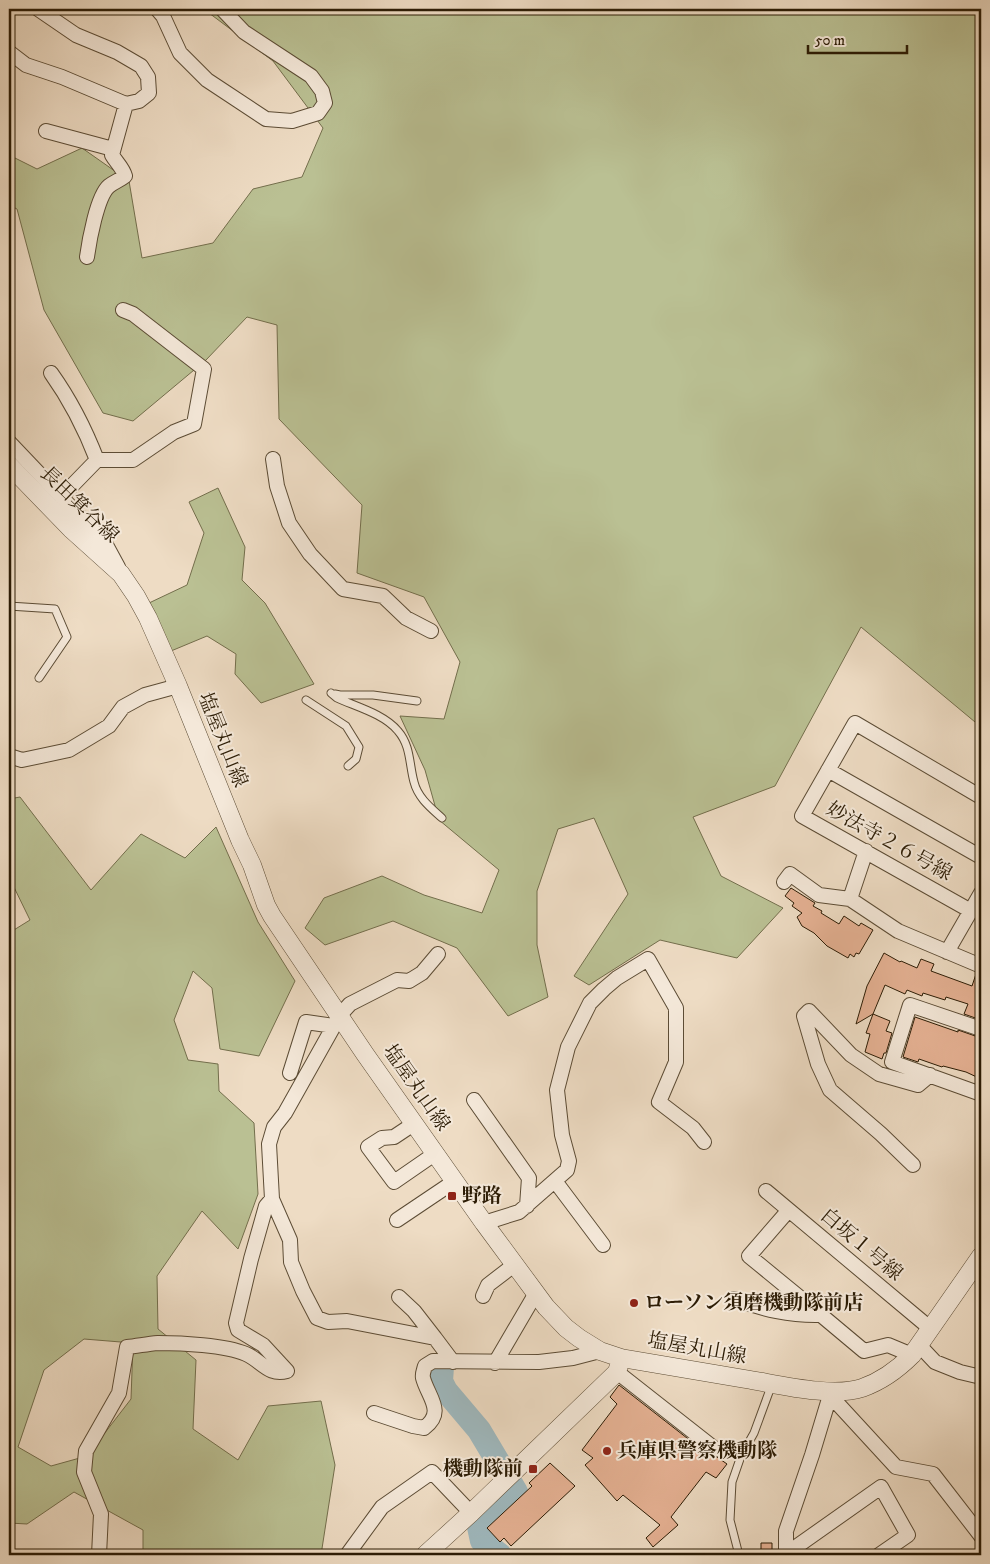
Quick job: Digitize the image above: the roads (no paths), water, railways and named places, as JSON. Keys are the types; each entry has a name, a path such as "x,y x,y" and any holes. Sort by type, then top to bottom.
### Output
{"street":[{"path":"9,52 26,65 62,77 126,104 139,101 149,92 148,77 141,66 117,52 76,35 38,9"},
{"path":"157,9 163,16 180,53 207,80 266,119 292,121 318,114 325,103 322,91 311,76 244,32 222,9"},
{"path":"87,257 84,234 108,186 125,176 124,170 112,155 126,104"},
{"path":"46,131 113,150"},
{"path":"61,497 97,460 133,460 174,432 194,424 204,369 133,314 124,310"},
{"path":"51,373 67,395 87,432 97,460"},
{"name":"塩屋丸山線","path":"9,442 105,543 148,618 252,865 266,905 337,1020 415,1123 514,1265 546,1307 566,1328 619,1365 831,1392 860,1388 879,1381 899,1369 916,1350 981,1256"},
{"path":"273,459 276,486 290,523 310,554 343,589 383,596 406,618 431,632"},
{"name":"長田箕谷線","path":"9,465 71,529 122,574"},
{"path":"15,758 69,750 109,726 123,707 145,695 178,686"},
{"name":"妙法寺２６号線","path":"971,911 802,816 855,723 981,797"},
{"path":"828,770 981,857"},
{"path":"850,899 866,852"},
{"path":"784,882 790,874 819,895 850,899 898,932 981,966"},
{"path":"947,952 981,894"},
{"path":"435,1338 346,1321 328,1322 317,1318 302,1291 291,1262 290,1240 272,1198 269,1144 274,1127 285,1113 337,1020 350,1004 397,980 409,981 422,973 438,954"},
{"path":"484,1223 520,1212 567,1170 569,1160 562,1135 557,1090 568,1048 590,1003 617,978 648,959 676,1008 676,1062 659,1102 693,1128 704,1142"},
{"path":"981,1029 910,1005 892,1062 981,1094"},
{"path":"913,1165 881,1134 830,1090 818,1064 804,1016 810,1011 851,1055 879,1074 918,1086 930,1075"},
{"path":"290,1073 306,1022 337,1020"},
{"path":"474,1100 529,1178 527,1206"},
{"path":"415,1123 394,1138 382,1138 368,1147 394,1182 436,1153"},
{"path":"397,1220 455,1181"},
{"path":"555,1181 603,1245"},
{"name":"白坂１号線","path":"766,1191 931,1329"},
{"path":"100,1555 101,1514 84,1472 86,1451 119,1393 127,1347 157,1343 204,1346 246,1354 271,1370 279,1373 287,1371 263,1345 238,1330 236,1323 266,1206 272,1198"},
{"path":"788,1211 749,1256 864,1351 888,1345 916,1350 935,1362 960,1372 981,1377"},
{"path":"483,1296 488,1285 514,1265"},
{"path":"495,1363 536,1293"},
{"path":"399,1297 414,1311 453,1362"},
{"path":"734,1299 765,1310 798,1316 821,1315"},
{"path":"374,1413 424,1428 431,1423 435,1413 434,1405 423,1376 425,1366 433,1361 539,1362 573,1358 600,1351"},
{"path":"425,1555 471,1513 619,1365 715,1449"},
{"path":"831,1392 838,1404 896,1467 933,1474 981,1536"},
{"path":"786,1555 786,1531 831,1392"},
{"path":"347,1555 382,1507 432,1472 471,1513"},
{"path":"786,1555 881,1487 908,1535 879,1555"}],"lane":[{"path":"9,606 55,609 67,638 39,678"},
{"path":"417,701 373,695 340,696 331,693 337,698 385,720 398,731 408,747 414,784 422,800 442,818"},
{"path":"306,700 346,726 359,747 356,759 348,766"},
{"path":"739,1555 730,1520 732,1482 741,1456 754,1433 772,1384"}],"waterway":[{"path":"442,1367 441,1381 446,1391 479,1430 516,1492 483,1521 479,1527 482,1541 500,1555"}],"place":[{"name":"野路","path":"452,1196"},
{"name":"ローソン須磨機動隊前店","path":"634,1303"},
{"name":"兵庫県警察機動隊","path":"607,1451"},
{"name":"機動隊前","path":"533,1469"}]}
